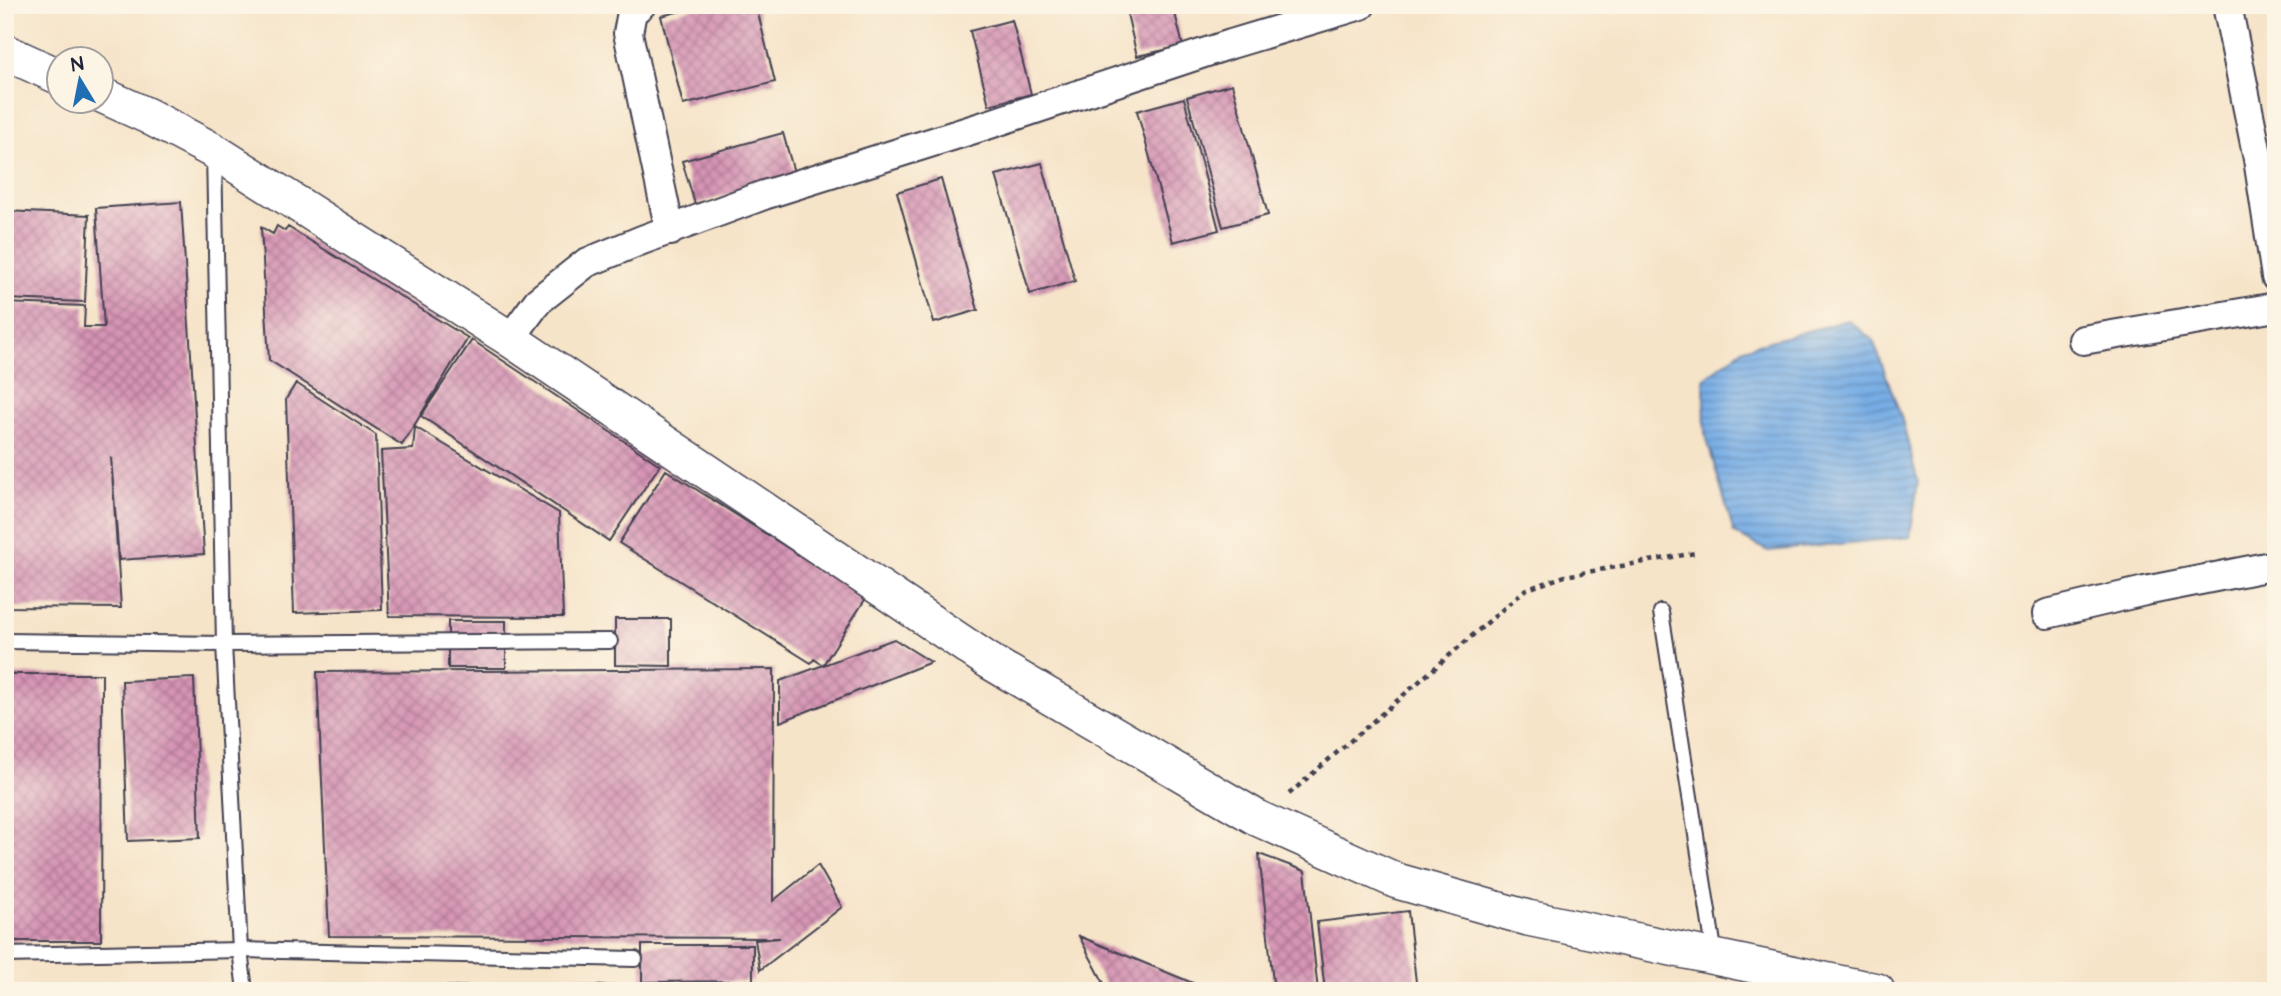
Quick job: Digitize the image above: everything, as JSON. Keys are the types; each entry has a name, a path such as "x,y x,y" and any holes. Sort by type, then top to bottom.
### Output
{"street":[{"path":"641,5 632,12 628,33 670,231"},
{"path":"510,339 538,301 586,263 764,195 1231,44 1361,5"},
{"path":"2227,5 2267,156 2276,277"},
{"path":"5,52 46,71"},
{"path":"116,101 214,151 510,339 989,661 1259,820 1397,881 1528,918 1877,991"},
{"path":"2083,340 2276,307"},
{"path":"2047,614 2276,565"}],"lane":[{"path":"214,151 224,644 244,991"},
{"path":"1661,612 1715,957"},
{"path":"5,641 224,644 610,641"},
{"path":"5,955 240,950 635,958"}],"path":[{"path":"1259,820 1525,590 1565,576 1695,552"}],"water":[{"path":"1848,320 1873,340 1901,416 1918,482 1910,537 1768,551 1734,533 1705,433 1704,379 1744,348"}],"building":[{"path":"705,5 756,5 775,82 683,105 661,16"},
{"path":"1125,5 1173,5 1183,46 1137,56"},
{"path":"1012,20 1031,94 989,105 970,31"},
{"path":"1232,84 1268,215 1223,227 1187,97"},
{"path":"1184,98 1219,230 1173,242 1137,111"},
{"path":"783,133 795,176 695,204 682,161"},
{"path":"1042,163 1075,281 1030,294 996,175"},
{"path":"941,179 978,310 934,323 897,192"},
{"path":"181,202 204,554 119,560 111,457 121,608 5,607 5,303 85,306 84,327 104,327 96,208"},
{"path":"5,211 89,215 85,302 5,299"},
{"path":"277,226 285,231 288,227 468,338 402,445 269,360 261,227 273,234"},
{"path":"472,340 660,465 609,541 421,416"},
{"path":"296,383 376,435 382,610 294,613 286,399"},
{"path":"415,427 559,513 563,617 389,616 381,451 413,449"},
{"path":"666,470 866,598 823,665 814,659 811,663 619,543"},
{"path":"615,619 671,619 671,666 615,665"},
{"path":"448,621 506,621 506,668 448,668"},
{"path":"894,639 931,662 780,722 780,681"},
{"path":"774,669 773,901 818,865 842,907 760,970 755,940 780,938 329,936 317,672"},
{"path":"5,674 102,674 101,941 5,941"},
{"path":"194,678 200,838 128,841 122,681"},
{"path":"1259,854 1305,871 1318,991 1274,991"},
{"path":"1408,911 1417,991 1325,991 1317,922"},
{"path":"1079,936 1212,991 1108,991"},
{"path":"642,945 753,945 753,981 642,982"},
{"path":"761,985 761,991 334,991 334,987"}]}
